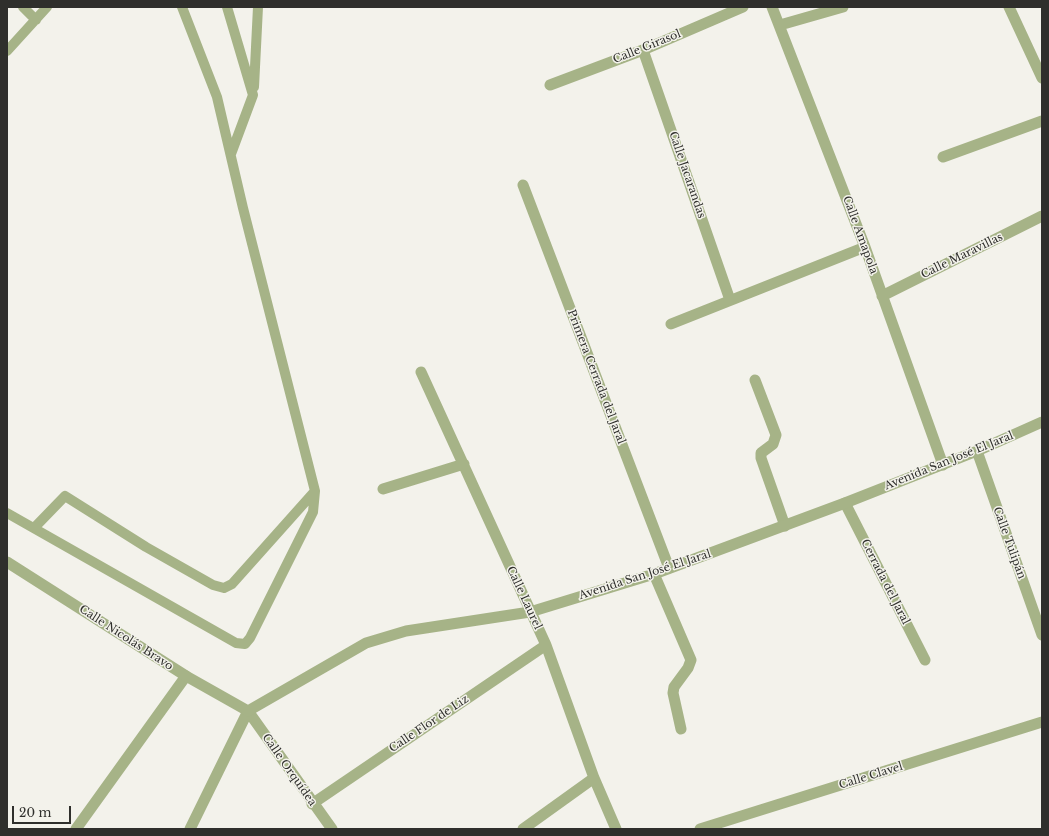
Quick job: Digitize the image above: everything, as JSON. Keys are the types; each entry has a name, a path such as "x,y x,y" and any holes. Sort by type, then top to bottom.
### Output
{"street":[{"name":"Calle Girasol","path":"550,85 643,50 744,7"},
{"name":"Calle Amapola","path":"772,7 865,247 943,464"},
{"path":"780,25 843,7"},
{"path":"1009,7 1042,78"},
{"name":"Calle Jacarandas","path":"643,50 730,300"},
{"path":"943,157 1042,121"},
{"name":"Primera Cerrada del Jaral","path":"523,185 669,568"},
{"name":"Calle Maravillas","path":"882,296 1042,216"},
{"path":"671,324 865,247"},
{"name":"Calle Laurel","path":"421,372 546,645 594,778 616,829"},
{"path":"755,380 776,435 773,444 761,453 761,458 785,526"},
{"name":"Avenida San José El Jaral","path":"248,711 366,643 406,632 530,612 654,574 845,503 977,451 1042,422"},
{"name":"Calle Tulipán","path":"977,451 1042,635"},
{"path":"383,489 464,464"},
{"name":"Cerrada del Jaral","path":"845,503 925,660"},
{"name":"Calle Nicolás Bravo","path":"7,562 186,676 248,711"},
{"path":"654,574 691,660 688,668 674,687 681,729"},
{"name":"Calle Flor de Liz","path":"312,804 546,645"},
{"path":"76,829 186,676"},
{"path":"190,829 248,711"},
{"name":"Calle Orquídea","path":"248,711 312,804 332,829"},
{"name":"Calle Clavel","path":"700,829 1042,722"},
{"path":"523,829 594,778"}],"lane":[{"path":"22,7 36,20"},
{"path":"7,50 48,7"},
{"path":"7,513 236,643 244,644 250,638 313,512 315,491 242,208 217,97 182,7"},
{"path":"226,7 253,95"},
{"path":"231,154 253,95 258,7"},
{"path":"34,528 65,496 146,547 213,585 224,588 232,584 315,491"}]}
